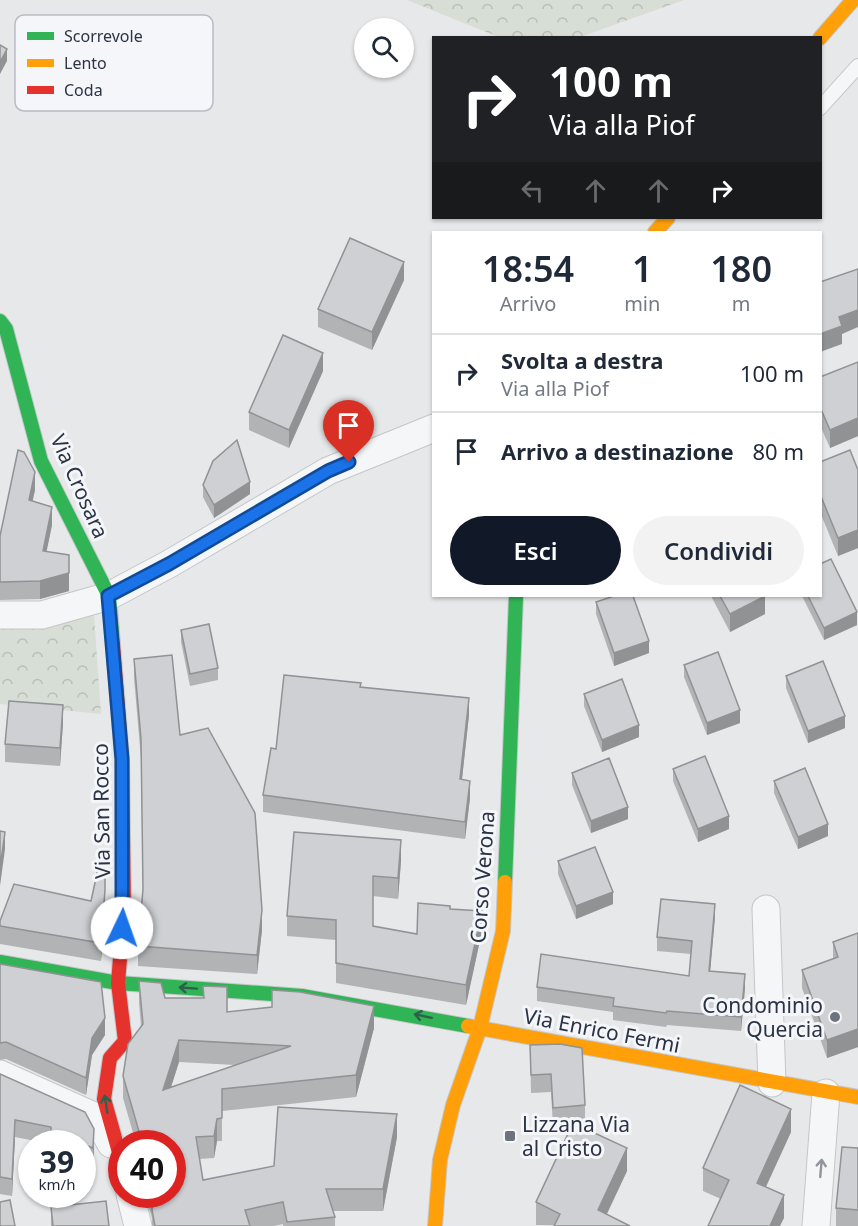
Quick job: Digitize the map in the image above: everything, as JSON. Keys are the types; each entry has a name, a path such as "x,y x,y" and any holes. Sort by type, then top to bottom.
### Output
{"street":[{"path":"822,36 853,0"},
{"path":"656,231 667,219"},
{"name":"Via Crosara","path":"0,321 6,329 41,461 108,596"},
{"path":"0,615 42,615 108,596 169,564 328,471 432,429"},
{"name":"Via San Rocco","path":"108,596 122,759 124,909 118,983 125,1041 110,1058 104,1099 112,1130"},
{"name":"Corso Verona","path":"435,1226 442,1149 453,1105 480,1028 503,931 516,597"},
{"path":"766,909 772,1083"},
{"name":"Via Enrico Fermi","path":"0,962 118,983 302,996 858,1097"},
{"path":"0,1074 96,1117 108,1139"},
{"path":"816,1226 826,1093"},
{"path":"134,1208 138,1226"}],"lane":[{"path":"822,106 858,66"}],"green space":[{"path":"407,0 684,0 583,36 496,36"},
{"path":"94,616 101,714 0,704 0,621"}],"building":[{"path":"0,45 7,49 0,62"},
{"path":"350,238 404,262 372,332 318,309"},
{"path":"858,269 858,310 839,317 842,326 822,333 822,281"},
{"path":"283,335 323,353 289,430 249,412"},
{"path":"858,362 858,418 830,430 822,412 822,376"},
{"path":"237,440 250,482 214,505 203,485 213,461"},
{"path":"18,450 24,452 35,472 29,500 52,507 43,551 69,555 69,573 40,581 0,582 0,536"},
{"path":"850,450 858,470 858,530 838,538 822,499 822,461"},
{"path":"831,559 857,612 824,628 808,597 822,597 822,563"},
{"path":"611,597 633,597 649,641 614,653 596,602"},
{"path":"721,597 763,597 730,614"},
{"path":"209,624 218,668 190,674 181,630"},
{"path":"718,652 740,710 707,723 684,665"},
{"path":"172,655 180,735 208,728 255,813 262,910 257,955 138,946 143,889 141,739 134,659"},
{"path":"823,661 845,716 808,731 786,676"},
{"path":"284,675 361,683 360,687 469,698 460,779 470,781 465,822 263,795 271,748 276,749"},
{"path":"622,679 639,725 602,740 584,694"},
{"path":"9,701 63,705 60,748 5,744"},
{"path":"705,756 729,816 698,829 673,769"},
{"path":"609,758 628,807 591,821 572,773"},
{"path":"805,768 828,824 798,837 774,781"},
{"path":"0,831 5,832 0,868"},
{"path":"294,832 401,840 398,878 373,876 373,926 417,934 418,903 450,906 450,909 482,911 466,985 336,963 336,920 287,916"},
{"path":"595,847 613,892 576,906 558,861"},
{"path":"101,855 105,856 105,890 101,943 0,926 14,884 91,901"},
{"path":"661,899 715,904 709,971 745,974 741,1017 667,1011 666,1013 613,1006 614,998 537,987 541,954 689,976 692,941 657,937"},
{"name":"Condominio Quercia","path":"858,933 858,1029 827,1040 802,970 838,957 833,942"},
{"path":"0,964 101,982 105,1018 92,1038 86,1078 6,1042 0,1043"},
{"path":"139,981 161,983 165,998 204,998 203,986 227,987 227,1012 272,1007 272,990 300,992 374,1006 356,1075 222,1089 222,1118 217,1119 214,1136 196,1137 203,1180 274,1166 278,1107 397,1114 383,1189 326,1189 335,1217 287,1222 283,1202 245,1210 250,1226 155,1226 152,1208 186,1208 186,1130 139,1130 123,1076 128,1044 143,1024","holes":["179,1040 291,1046 163,1090"]},
{"path":"560,1044 582,1048 585,1105 553,1108 551,1074 531,1075 530,1045"},
{"path":"0,1074 85,1112 94,1130 51,1130 51,1127 15,1120 12,1179 0,1177"},
{"path":"740,1085 791,1109 757,1183 784,1195 770,1226 708,1226 729,1180 703,1168"},
{"path":"573,1123 627,1148 598,1210 630,1226 554,1226 560,1214 536,1202"},
{"path":"842,1147 858,1148 858,1210 836,1208"},
{"path":"10,1200 15,1226 0,1226 0,1202"},
{"path":"106,1201 109,1226 53,1226 51,1208 96,1208 96,1202"}],"traffic: fast":[{"path":"0,321 6,329 41,461 109,596 113,644"},
{"path":"505,882 516,597"},
{"path":"0,962 118,983 302,996 468,1026"}],"traffic: slow":[{"path":"822,36 853,0"},
{"path":"656,231 667,219"},
{"path":"435,1226 440,1160 453,1105 480,1028 503,931 505,882"},
{"path":"468,1026 858,1097"}],"traffic: jam":[{"path":"113,644 122,759 124,909 118,983 125,1041 110,1058 104,1099 113,1130"}],"place":[{"name":"Condominio Quercia","path":"835,1017"},
{"name":"Lizzana Via al Cristo","path":"510,1136"}],"route":[{"path":"122,928 124,909 122,759 108,596 169,564 328,471 349,462"}]}
